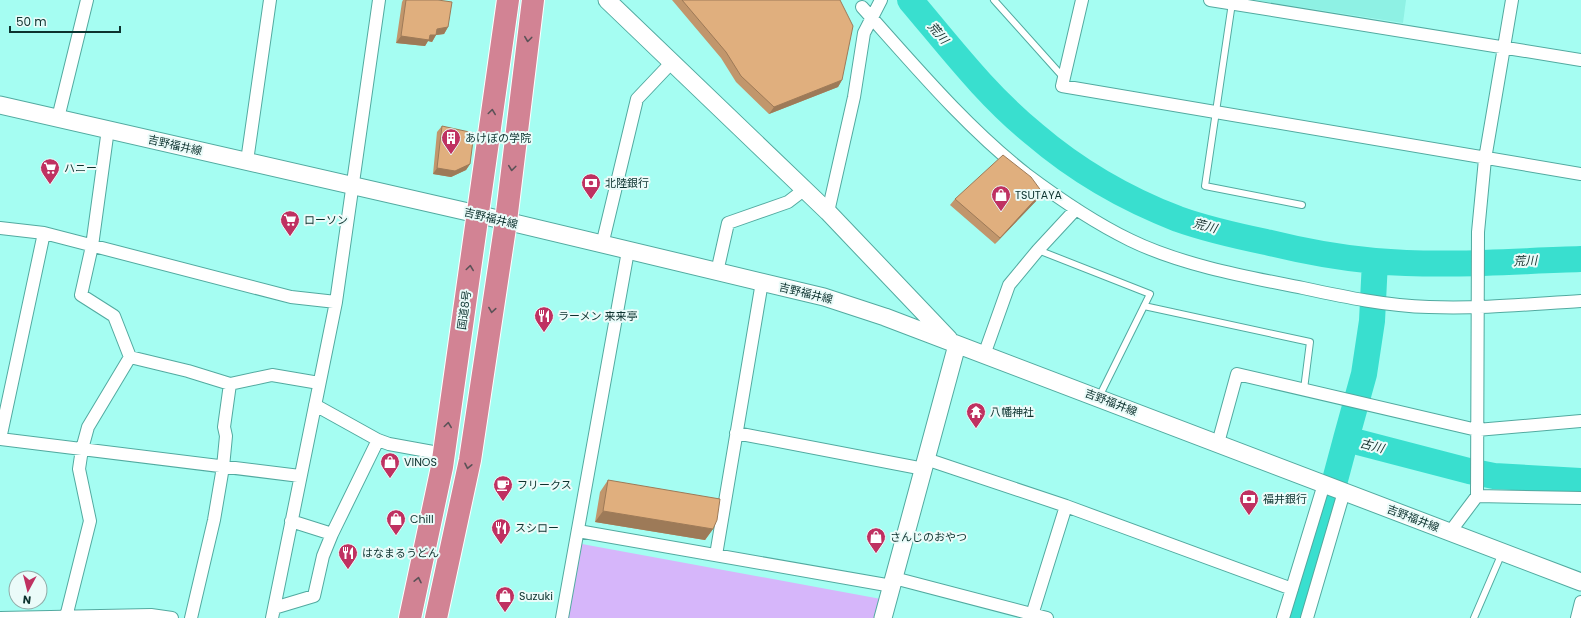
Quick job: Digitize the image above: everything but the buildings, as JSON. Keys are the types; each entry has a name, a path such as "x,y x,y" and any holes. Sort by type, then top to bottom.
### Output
{"highway":[{"name":"国道8号","path":"410,618 444,454 508,0"},
{"path":"436,618 470,460 506,221 533,0"}],"main road":[{"path":"607,0 673,61 805,189 955,344 925,464 883,618"},
{"name":"吉野福井線","path":"0,105 477,214 824,297 885,317 1581,582"}],"street":[{"path":"58,118 87,0"},
{"path":"247,161 268,0"},
{"path":"272,615 336,302 379,0"},
{"path":"828,212 854,97 864,33 881,0"},
{"path":"1082,0 1062,86 1581,174"},
{"path":"1210,0 1581,60"},
{"path":"1450,532 1477,490 1478,232 1486,159 1512,0"},
{"path":"862,7 874,16 980,134 1026,173 1076,209 1130,240 1158,252 1246,277 1352,298 1426,307 1477,308 1581,301"},
{"path":"602,245 637,99 673,61"},
{"path":"108,130 92,246 81,295 114,316 130,357"},
{"path":"717,272 728,223 788,202 805,189"},
{"path":"984,355 1009,285 1038,250 1076,209"},
{"path":"0,228 44,233 291,297 336,302"},
{"path":"44,233 0,439 300,476"},
{"path":"562,618 628,251"},
{"path":"716,555 762,282"},
{"path":"130,357 188,371 230,384 272,375 319,383"},
{"path":"66,617 90,521 79,469 82,449 88,427 130,357"},
{"path":"1218,443 1237,374 1477,430 1581,421"},
{"path":"191,618 214,520 223,467 226,436 224,427 230,384"},
{"path":"315,405 378,440 389,444 444,454"},
{"path":"736,433 925,464 1066,506 1292,589"},
{"path":"272,615 314,596 323,556 332,534 378,440"},
{"path":"1283,618 1324,484"},
{"path":"1477,490 1581,498"},
{"path":"1307,618 1344,492"},
{"path":"1031,616 1066,506"},
{"path":"291,521 332,534"},
{"path":"578,532 893,582 1031,616 1047,618"},
{"path":"1577,618 1581,602"},
{"path":"0,618 151,615 172,618"}],"lane":[{"path":"994,0 1063,77"},
{"path":"1232,3 1205,186 1302,205"},
{"path":"1038,250 1150,294 1099,398"},
{"path":"1144,306 1310,342 1304,389"},
{"path":"1474,618 1503,552"}],"shaded area":[{"path":"1254,0 1406,0 1403,23"},
{"path":"582,544 881,599 876,618 568,618"}],"waterway":[{"name":"荒川","path":"910,0 984,87 1017,119 1050,147 1067,160 1121,193 1178,219 1222,232 1293,248 1361,260 1401,263 1452,264 1581,259"},
{"path":"1346,439 1364,374 1372,321 1375,261"},
{"name":"古川","path":"1298,618 1346,439 1469,471 1494,476 1581,481"}],"place":[{"name":"あけぼの学院","path":"451,155"},
{"name":"ハニー","path":"50,185"},
{"name":"北陸銀行","path":"591,200"},
{"name":"TSUTAYA","path":"1001,212"},
{"name":"ローソン","path":"290,237"},
{"name":"ラーメン 来来亭","path":"544,333"},
{"name":"八幡神社","path":"976,429"},
{"name":"VINOS","path":"390,479"},
{"name":"フリークス","path":"503,502"},
{"name":"福井銀行","path":"1249,516"},
{"name":"Chill","path":"396,536"},
{"name":"スシロー","path":"501,545"},
{"name":"さんじのおやつ","path":"876,554"},
{"name":"はなまるうどん","path":"348,570"},
{"name":"Suzuki","path":"505,613"}]}
